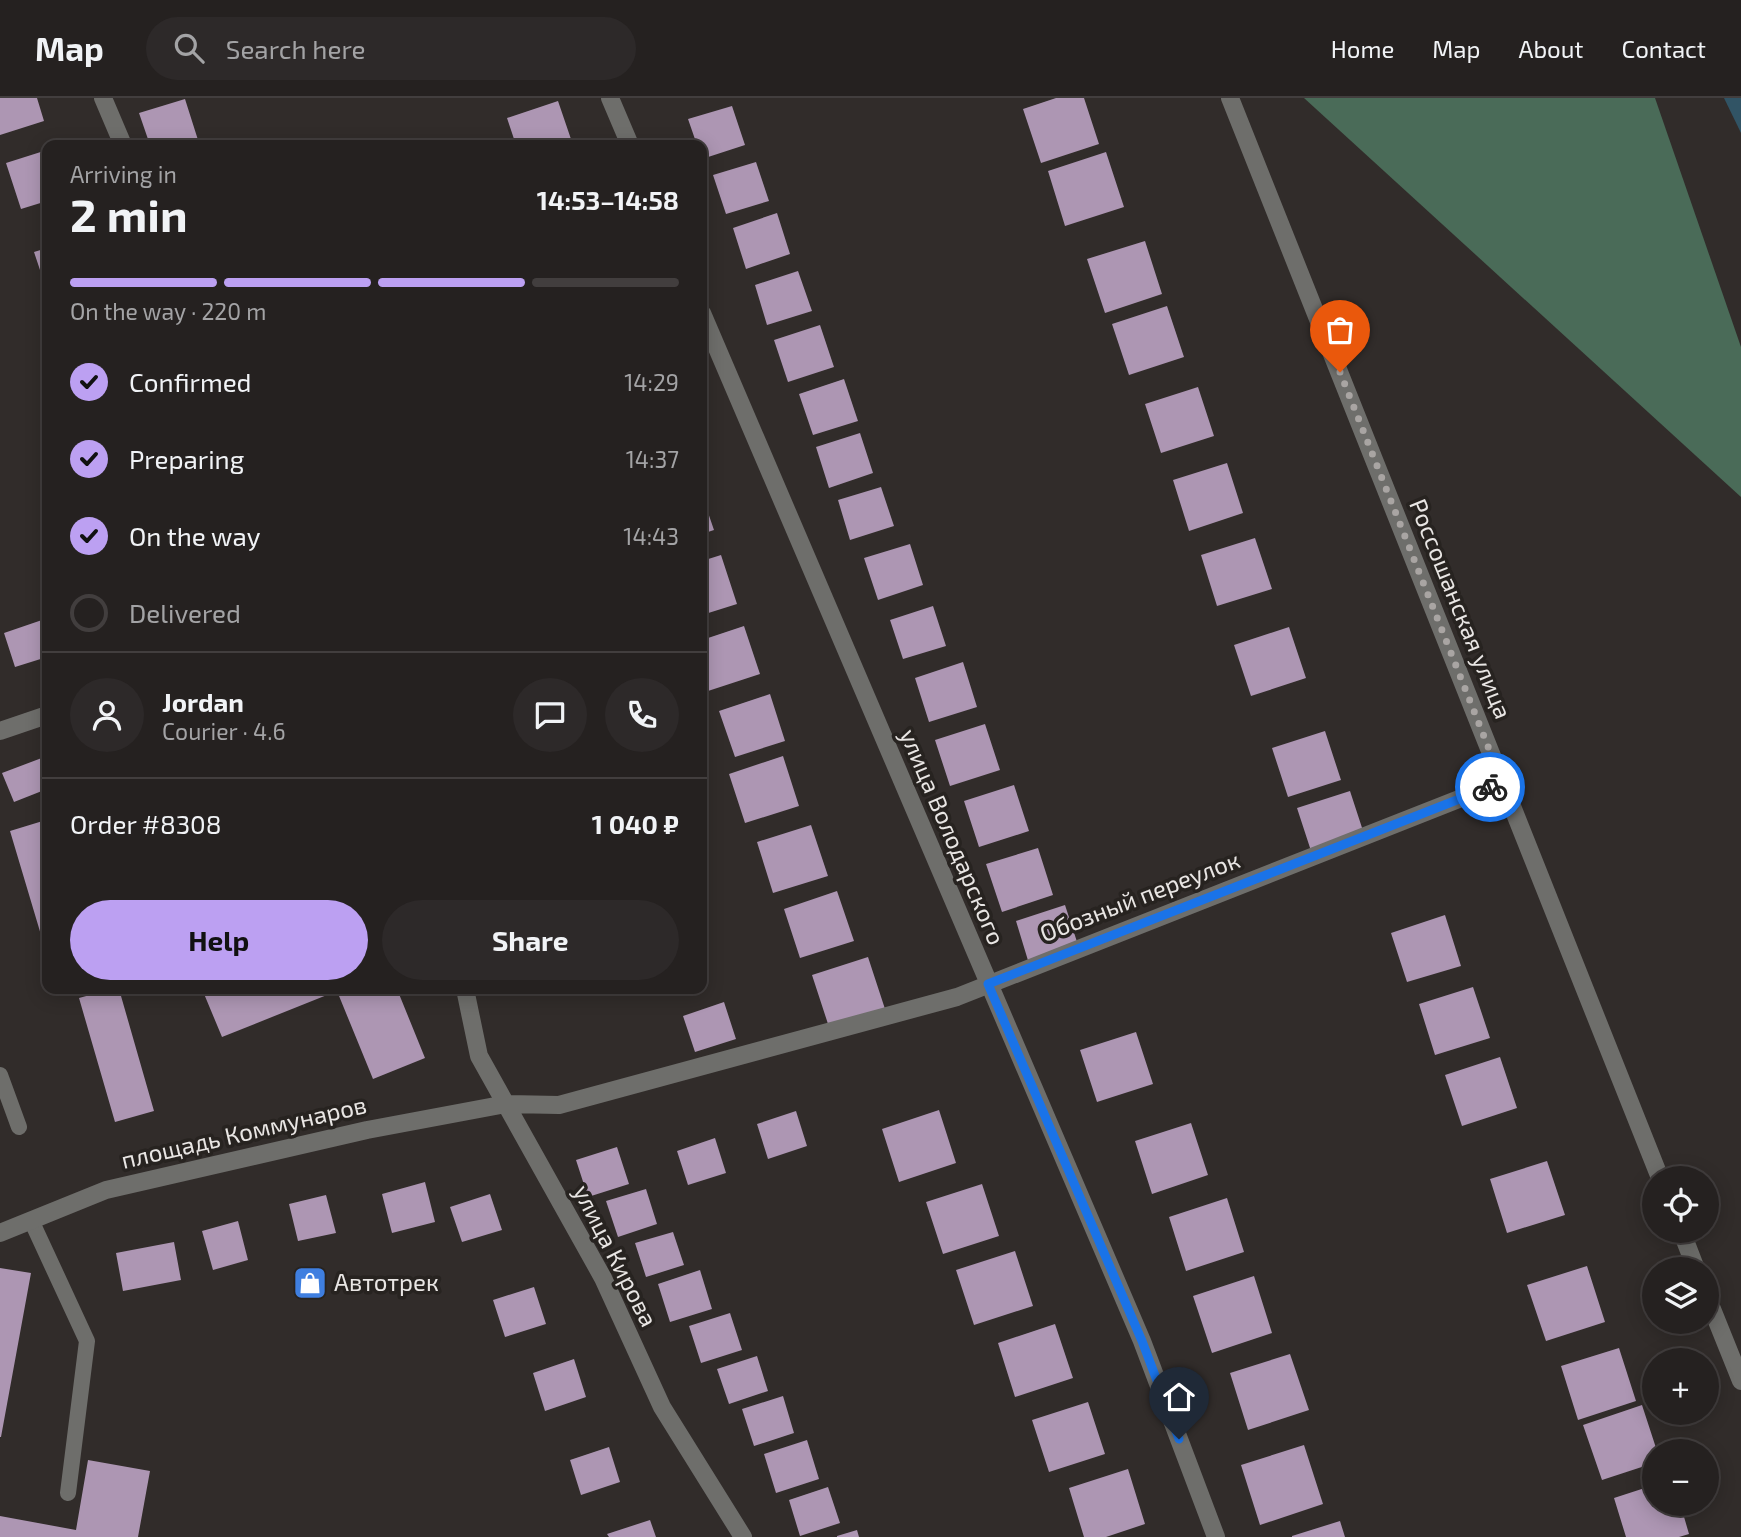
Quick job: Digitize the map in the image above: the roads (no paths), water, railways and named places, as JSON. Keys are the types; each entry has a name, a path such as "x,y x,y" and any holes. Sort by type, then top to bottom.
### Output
{"street":[{"path":"103,98 121,140"},
{"path":"610,98 628,140"},
{"name":"Россошанская улица","path":"1230,98 1655,1166"},
{"name":"улица Володарского","path":"707,325 1142,1341 1216,1537"},
{"path":"0,731 42,717"},
{"name":"Обозный переулок","path":"506,1104 559,1105 957,997 1502,782"},
{"name":"улица Кирова","path":"466,994 480,1056 603,1278 662,1407 743,1537"},
{"name":"площадь Коммунаров","path":"0,1233 106,1190 367,1130 506,1104"},
{"path":"1719,1326 1741,1381"}],"lane":[{"path":"0,1075 19,1127"},
{"path":"31,1220 87,1341 68,1493"}],"water":[{"path":"1724,98 1741,98 1741,133"}],"place":[{"name":"Автотрек","path":"310,1283"}]}
